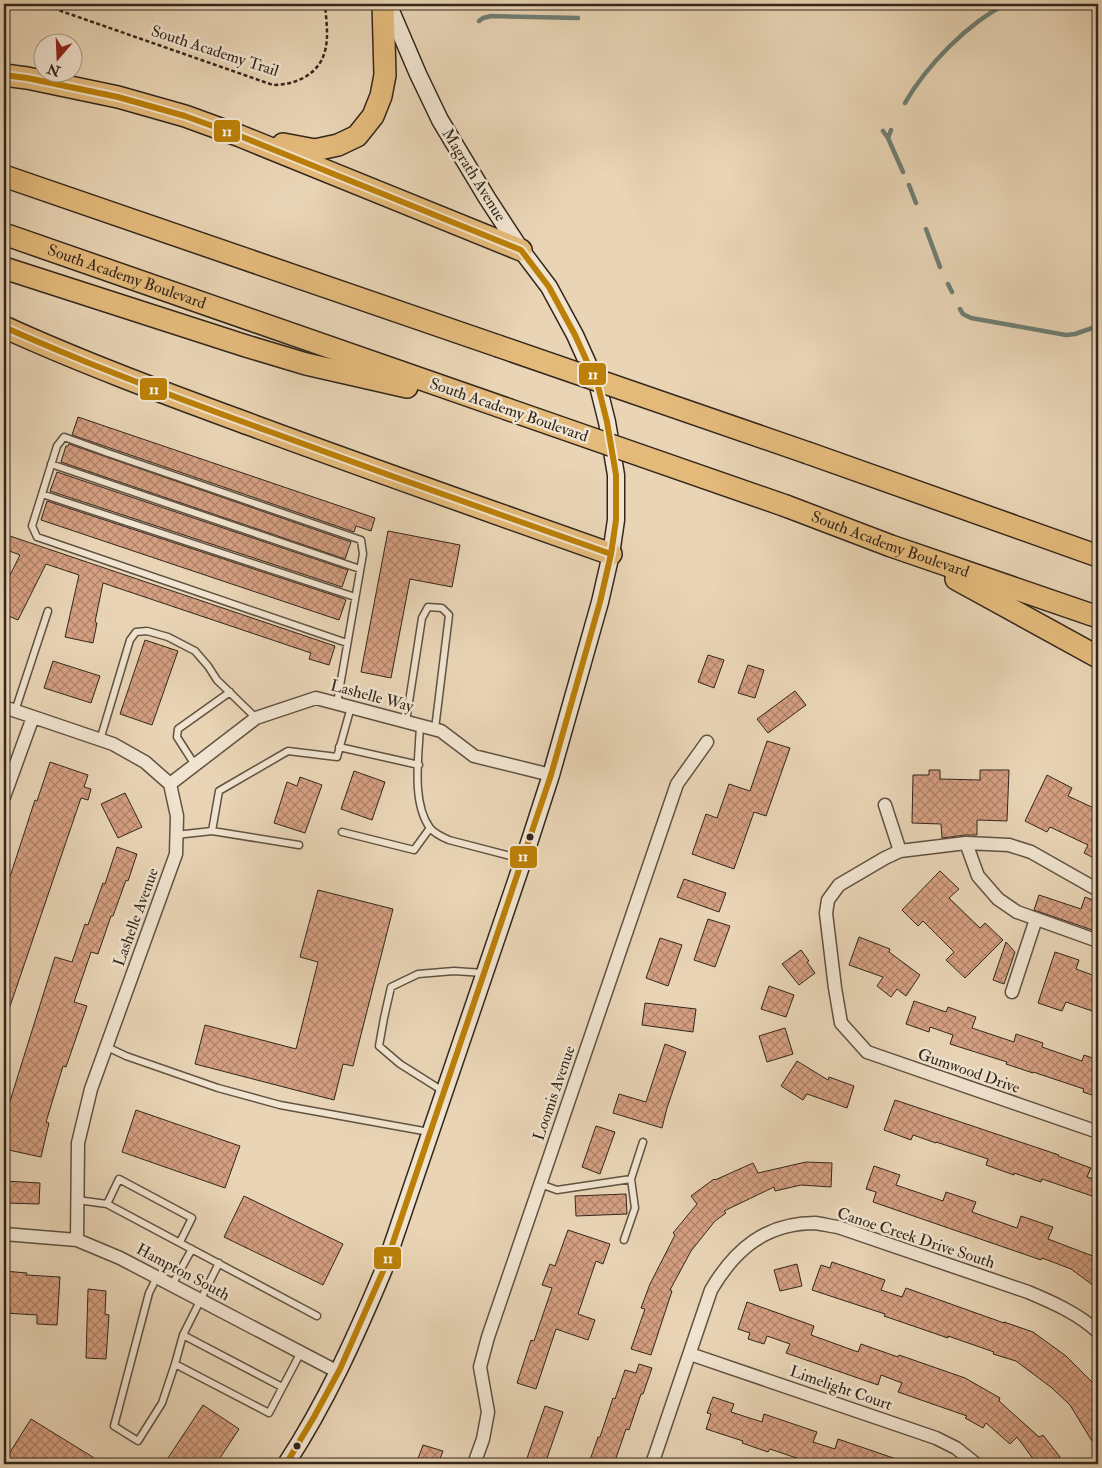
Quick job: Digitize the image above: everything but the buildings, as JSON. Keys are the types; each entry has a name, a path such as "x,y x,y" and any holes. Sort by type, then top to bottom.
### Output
{"highway":[{"path":"240,136 315,150 338,145 357,136 373,116 382,96 385,75 384,4"},
{"path":"4,75 118,97 185,116 240,136 521,250"},
{"path":"4,176 498,346 1098,556"},
{"name":"South Academy Boulevard","path":"4,234 786,506 891,546 1098,617"},
{"path":"4,268 306,364 507,409"},
{"path":"4,327 55,350 148,387 611,554"},
{"path":"979,514 1098,541"},
{"path":"891,546 982,593 1098,657"}],"main road":[{"name":"Magrath Avenue","path":"286,1464 316,1414 338,1372 384,1269 550,775 600,602 611,554 616,520 616,475 598,386 575,335 549,287 521,250 440,120 388,4"}],"street":[{"name":"Lashelle Way","path":"170,784 256,718 316,698 440,730 474,756 550,775"},
{"path":"9,709 113,744 145,762 170,784"},
{"path":"4,797 33,717"},
{"name":"Loomis Avenue","path":"474,1464 488,1412 480,1368 488,1337 677,784 707,742"},
{"name":"Lashelle Avenue","path":"77,1240 78,1143 92,1089 176,854 177,816 170,784"},
{"path":"885,805 900,851 966,843 1009,846 1031,852 1098,890"},
{"path":"966,843 978,876 998,899 1017,912 1036,920 1098,940"},
{"name":"Gumwood Drive","path":"900,851 840,885 828,900 826,912 840,1022 867,1052 1098,1132"},
{"path":"1012,992 1036,920"},
{"name":"Canoe Creek Drive South","path":"652,1464 712,1290 721,1273 739,1252 756,1238 775,1230 795,1225 816,1223 838,1227 1028,1292 1070,1312 1098,1332"},
{"name":"Hampton South","path":"4,1234 77,1240 120,1258 338,1372"},
{"name":"Limelight Court","path":"690,1354 936,1438 956,1448 976,1464"}],"lane":[{"path":"337,703 363,554 361,540 64,437 57,446 32,526 38,537 347,643"},
{"path":"51,464 360,569"},
{"path":"42,494 355,597"},
{"path":"406,721 422,618 428,607 442,608 450,615 435,729"},
{"path":"9,709 48,611"},
{"path":"100,740 130,640 136,632 147,631 168,637 195,651 217,680 256,718"},
{"path":"195,765 177,737 178,729 230,692"},
{"path":"212,831 219,791 288,751 337,757 351,707"},
{"path":"420,725 420,800 424,816 430,828 439,836 449,840 523,859"},
{"path":"340,747 419,766"},
{"path":"342,832 414,850 430,828"},
{"path":"176,835 212,831 299,845"},
{"path":"444,1092 400,1064 379,1046 391,987 418,974 454,971 485,973"},
{"path":"107,1047 126,1056 218,1088 280,1105 430,1132"},
{"path":"624,1240 635,1208 631,1179 643,1142"},
{"path":"107,1204 118,1179 192,1218 180,1242"},
{"path":"540,1184 558,1190 631,1179"},
{"path":"78,1200 107,1204 318,1316"},
{"path":"172,1285 192,1249"},
{"path":"157,1277 149,1293 114,1426 138,1440 162,1403 183,1335 218,1263"},
{"path":"183,1335 282,1388"},
{"path":"175,1364 269,1413 301,1352"}],"path":[{"name":"South Academy Trail","path":"41,4 273,85 285,85 297,81 308,76 317,67 325,52 325,4"}],"waterway":[{"path":"905,103 924,75 949,47 977,22 1006,4"},
{"path":"479,21 491,16 578,18"},
{"path":"888,138 891,130"},
{"path":"883,131 903,172"},
{"path":"909,185 916,203"},
{"path":"926,229 940,267"},
{"path":"948,284 952,292"},
{"path":"960,309 963,314 971,318 1066,335 1098,326"}],"transit line":[{"name":"11","path":"4,75 118,97 185,116 240,136 521,250 549,287 575,335 598,386 607,422 616,475 616,520 611,554 600,602 551,775 384,1269 340,1369 286,1464"},
{"name":"11","path":"4,327 102,369 201,407 611,554"}]}
